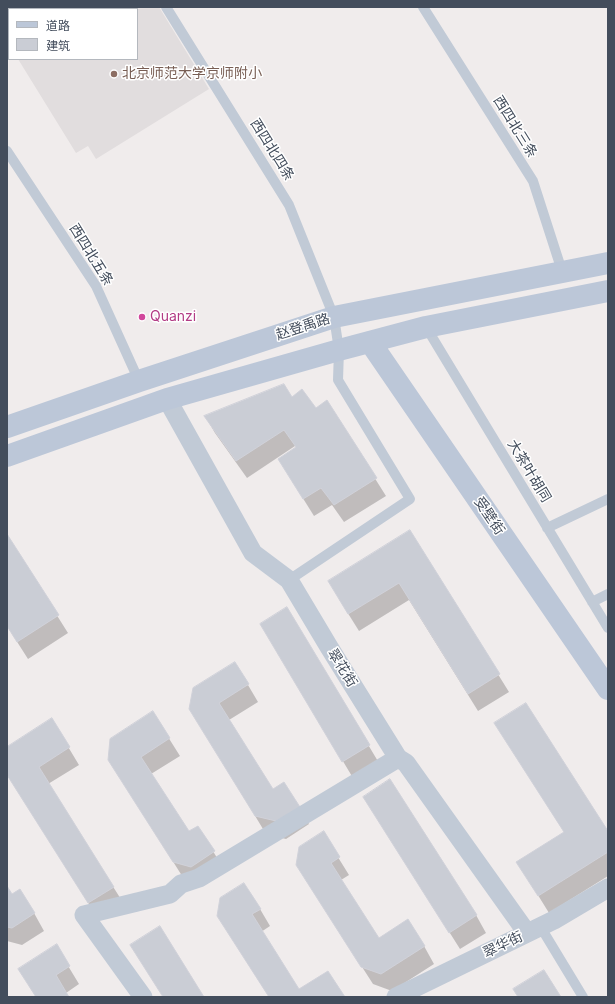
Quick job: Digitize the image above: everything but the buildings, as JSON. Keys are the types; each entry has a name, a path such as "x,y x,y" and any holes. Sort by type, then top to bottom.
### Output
{"main road":[{"name":"赵登禹路","path":"7,427 334,317 608,263"},
{"path":"7,456 167,399 339,350 426,327 608,291"},
{"name":"受壁街","path":"370,342 608,690"}],"street":[{"name":"翠花街","path":"167,399 254,553 289,580 398,758 406,763 534,929"},
{"path":"143,997 84,915 170,894 181,884 199,878 398,758"},
{"name":"翠华街","path":"396,997 554,920 608,888"}],"lane":[{"name":"西四北四条","path":"166,7 289,205 334,317 339,350 338,380 410,498 289,580"},
{"name":"西四北三条","path":"423,7 533,181 562,271"},
{"name":"西四北五条","path":"7,152 96,286 140,381"},
{"name":"大茶叶胡同","path":"426,327 608,628"},
{"path":"547,528 608,499"},
{"path":"592,602 608,594"},
{"path":"534,929 584,997"}],"shaded area":[{"name":"北京师范大学京师附小","path":"159,7 209,89 96,159 88,146 76,153 19,60 138,60 138,8 80,8"}],"place":[{"name":"北京师范大学京师附小","path":"114,74"},
{"name":"Quanzi","path":"142,317"}]}
